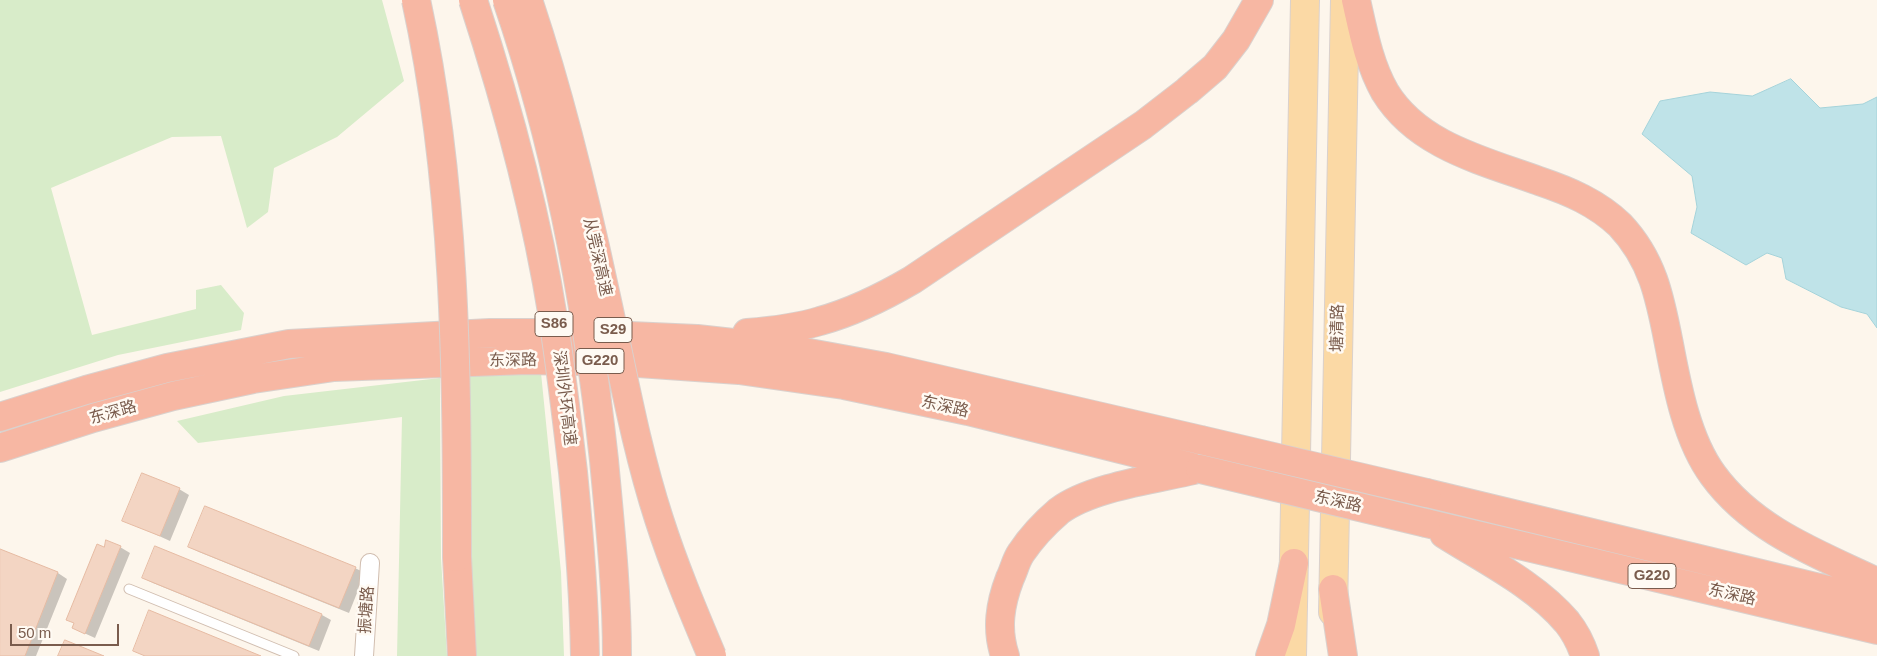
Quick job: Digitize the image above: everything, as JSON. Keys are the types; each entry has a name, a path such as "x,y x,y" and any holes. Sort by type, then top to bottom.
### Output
{"highway":[{"path":"416,0 446,192 451,252 455,314 457,557 462,656"},
{"name":"深圳外环高速","path":"473,0 501,93 526,188 553,318 575,494 582,582 585,656"},
{"name":"深圳外环高速","path":"507,0 543,121 568,220 579,278 593,370 606,480 614,572 618,656"},
{"name":"从莞深高速","path":"528,0 581,186 620,367 650,488 677,570 712,656"},
{"path":"697,339 784,329 820,321 882,297 912,280 1143,125 1187,91 1215,67 1236,40 1259,0"},
{"path":"1356,0 1367,49 1385,92 1415,126 1436,140 1463,154 1558,187 1583,199 1603,210 1620,225 1636,244 1648,265 1655,283 1686,417 1698,448 1712,474 1731,498 1760,522 1787,539 1877,582"},
{"name":"东深路","path":"0,417 86,390 159,370 289,344 499,333 573,333 697,339 787,349 886,367 1427,493 1877,602"},
{"name":"东深路","path":"0,448 100,416 173,396 244,381 326,368 490,361 624,362 739,370 844,385 968,412 1877,630"},
{"path":"1005,656 999,625 1002,604 1020,555 1038,531 1060,510 1081,499 1100,492 1200,469"},
{"path":"1426,522 1529,588 1550,605 1568,623 1580,643 1585,656"},
{"path":"1270,656 1281,624 1294,563"},
{"path":"1333,590 1343,656"}],"main road":[{"path":"1292,656 1306,0"},
{"name":"塘清路","path":"1332,656 1345,0"}],"street":[{"name":"振塘路","path":"364,656 370,563"}],"lane":[{"path":"129,589 294,656"}],"green space":[{"path":"0,0 382,0 404,81 337,137 274,168 268,212 247,228 221,136 172,137 51,188 92,335 196,309 196,290 221,285 244,313 241,330 118,355 0,392"},
{"path":"541,373 561,572 564,656 473,656 469,556 470,376"},
{"path":"440,378 441,558 447,656 397,656 402,417 198,443 177,421 284,396"}],"water":[{"path":"1791,79 1820,108 1863,104 1877,97 1877,328 1867,314 1841,307 1786,279 1782,258 1767,253 1746,265 1691,233 1697,207 1692,176 1642,134 1660,101 1710,92 1752,96"}],"building":[{"path":"142,473 180,488 160,536 122,521"},
{"path":"205,506 356,567 339,608 188,547"},
{"path":"106,540 121,546 85,634 72,628 74,623 66,620 97,544 104,547"},
{"path":"155,546 322,614 309,646 142,578"},
{"path":"0,549 58,572 25,656 0,656"},
{"path":"149,610 261,656 145,656 133,651"},
{"path":"65,640 104,656 58,656"}]}
